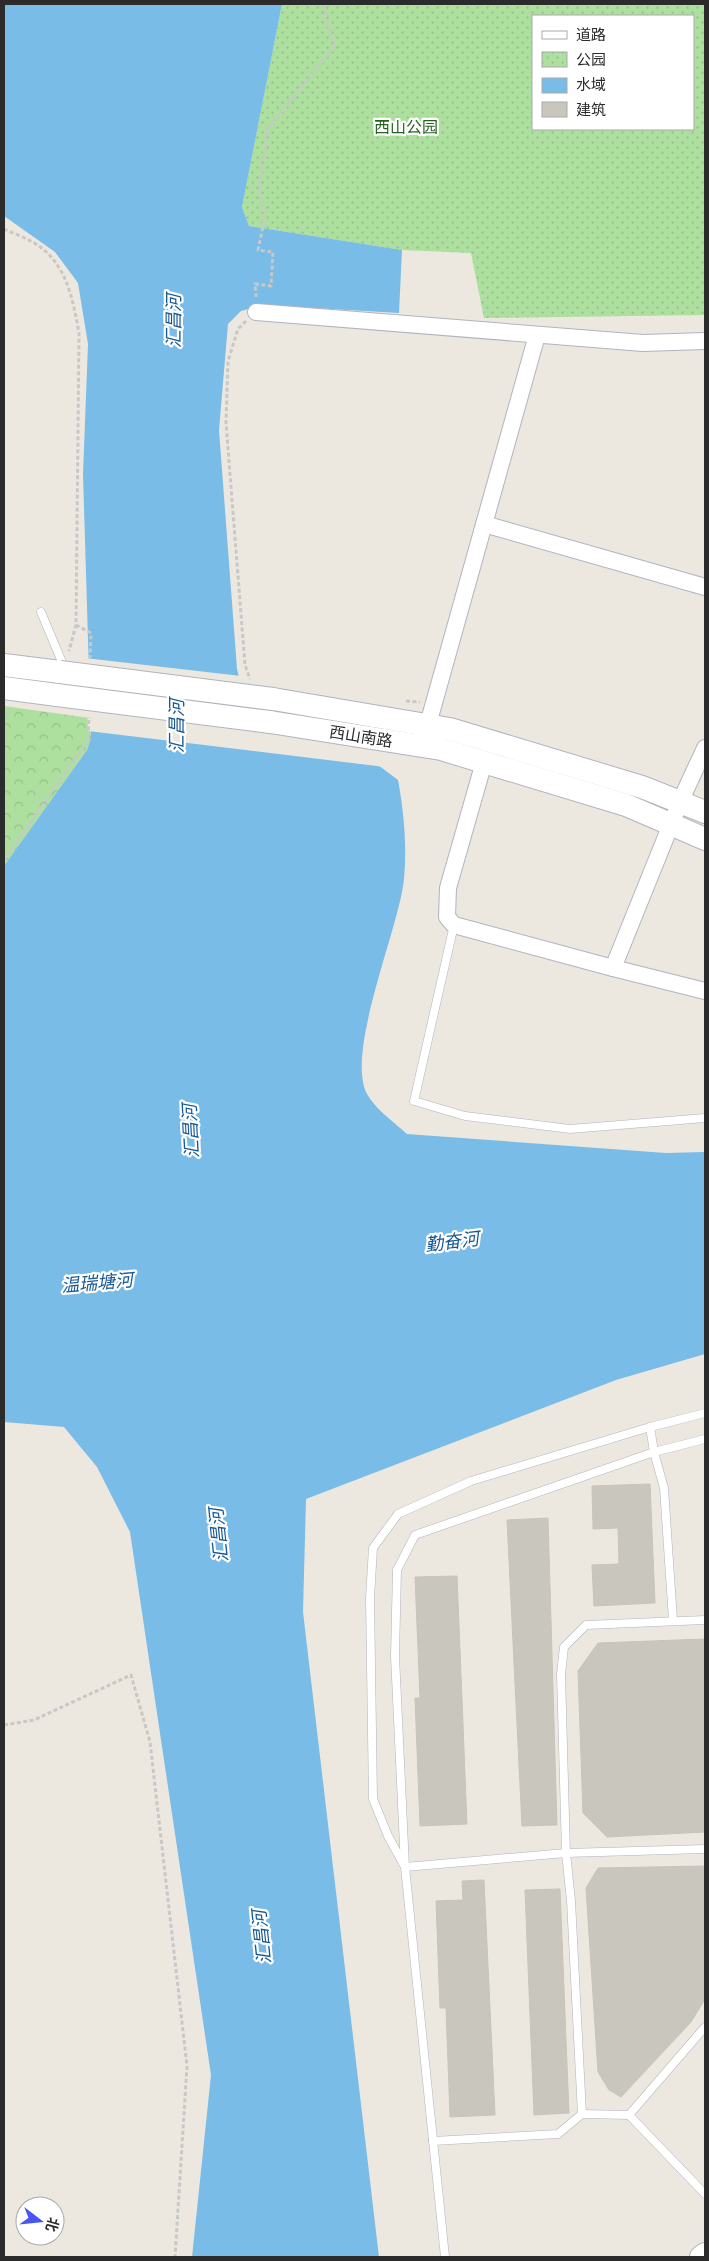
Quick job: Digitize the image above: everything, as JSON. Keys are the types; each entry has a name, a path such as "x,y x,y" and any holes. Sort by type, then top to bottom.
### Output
{"main road":[{"name":"西山南路","path":"4,665 61,667 273,699 425,736 441,749 626,805 705,839"},
{"name":"西山南路","path":"4,688 270,722 425,736 450,729 642,786 705,812"},
{"path":"701,2257 705,2254"}],"street":[{"path":"256,312 643,343 705,341"},
{"path":"425,736 537,335"},
{"path":"484,524 705,587"},
{"path":"613,968 680,802 705,748"},
{"path":"484,762 448,888 447,917 454,924 613,968 705,991"}],"lane":[{"path":"41,612 61,667"},
{"path":"454,924 414,1101 464,1116 570,1129 705,1118"},
{"path":"406,1867 388,1836 373,1799 370,1598 373,1548 398,1514 471,1481 650,1427 705,1413"},
{"path":"650,1427 654,1452 664,1488 673,1620"},
{"path":"444,2257 406,1867 395,1656 396,1570 415,1535 654,1452 705,1439"},
{"path":"582,2114 571,1900 566,1853 561,1674 564,1647 586,1625 705,1620"},
{"path":"406,1867 566,1853 705,1848"},
{"path":"629,2115 705,2026"},
{"path":"433,2141 558,2134 582,2114 629,2115 705,2194"}],"path":[{"path":"241,682 251,683 245,665 226,423 228,361 238,329 256,312 256,284 271,286 273,252 258,250 265,217 259,187 268,128 334,47 323,4"},
{"path":"4,229 39,246 62,269 74,303 79,342 76,625 72,644 61,667"},
{"path":"76,625 90,633 90,662"},
{"path":"404,700 433,704"},
{"path":"4,860 88,740 89,711"},
{"path":"4,1725 34,1720 131,1674 150,1742 187,2066 175,2257"}],"green space":[{"name":"西山公园","path":"282,4 705,4 705,315 484,318 471,253 402,250 249,226 242,207"},
{"path":"4,706 90,718 91,738 87,750 4,866"}],"water":[{"path":"4,4 282,4 242,207 249,226 402,250 399,313 264,305 241,311 228,324 219,430 237,669 246,706 261,728 291,747 374,762 398,780 404,829 404,879 393,928 375,990 363,1050 362,1075 367,1094 380,1111 407,1134 666,1153 705,1152 705,1354 616,1380 306,1499 303,1612 379,2257 192,2257 211,2075 130,1532 97,1467 64,1427 4,1422 4,866 87,750 91,738 83,474 88,344 78,283 55,252 4,216"}],"pier":[{"path":"85,658 241,676 249,705 263,726 292,744 331,749 375,760 385,767 88,731"}],"building":[{"path":"650,1484 655,1603 594,1606 592,1565 619,1564 618,1528 593,1529 592,1486"},
{"path":"548,1518 557,1825 522,1826 507,1520"},
{"path":"457,1576 467,1824 420,1826 415,1698 420,1698 415,1577"},
{"path":"705,1639 705,1832 607,1837 583,1813 578,1671 598,1643"},
{"path":"705,1866 705,1999 691,2022 621,2097 609,2090 598,2072 586,1888 598,1868"},
{"path":"484,1880 495,2115 450,2117 446,2008 440,2008 436,1901 463,1900 462,1881"},
{"path":"560,1889 569,2113 534,2115 525,1890"}],"water label":[{"name":"汇昌河","path":"174,321"},
{"name":"汇昌河","path":"177,726"},
{"name":"汇昌河","path":"191,1131"},
{"name":"勤奋河","path":"452,1242"},
{"name":"温瑞塘河","path":"97,1283"},
{"name":"汇昌河","path":"219,1535"},
{"name":"汇昌河","path":"262,1937"}]}
